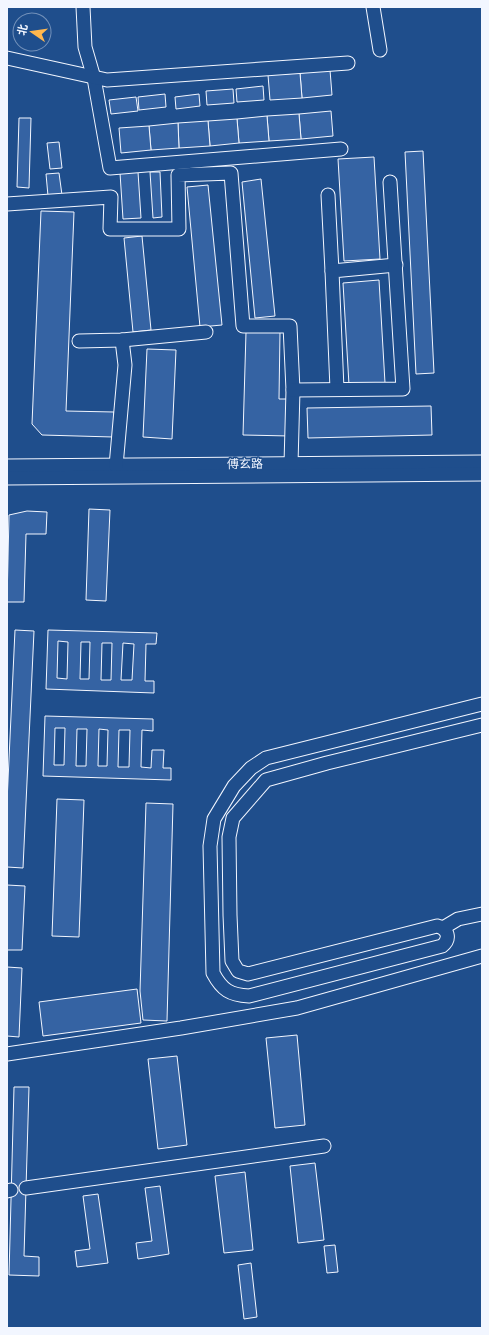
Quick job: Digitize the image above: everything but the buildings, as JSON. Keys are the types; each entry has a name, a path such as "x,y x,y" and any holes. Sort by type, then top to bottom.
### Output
{"street":[{"path":"83,7 85,47 94,78 110,168 341,149"},
{"path":"373,7 380,50"},
{"path":"7,58 107,80 348,63"},
{"path":"7,204 111,197 110,229 179,229 178,175 232,173 243,326 290,326 293,390 291,464"},
{"path":"293,390 403,389 390,182"},
{"path":"328,195 337,389"},
{"path":"332,271 396,265"},
{"path":"79,341 122,340 206,332"},
{"path":"116,466 125,365 122,340"},
{"name":"傅玄路","path":"7,466 482,462"},
{"name":"傅玄路","path":"7,478 482,474"},
{"path":"482,704 266,758 251,768 234,786 214,819 210,846 213,973 218,983 227,991 237,996 249,996 445,944 448,937 446,930 437,926 248,974 238,971 232,962 229,837 233,818 266,780 327,762 482,725"},
{"path":"323,744 329,750 329,759 327,762"},
{"path":"443,928 458,919 482,914"},
{"path":"7,1054 181,1028 297,1008 482,956"},
{"path":"26,1188 324,1146"}]}
